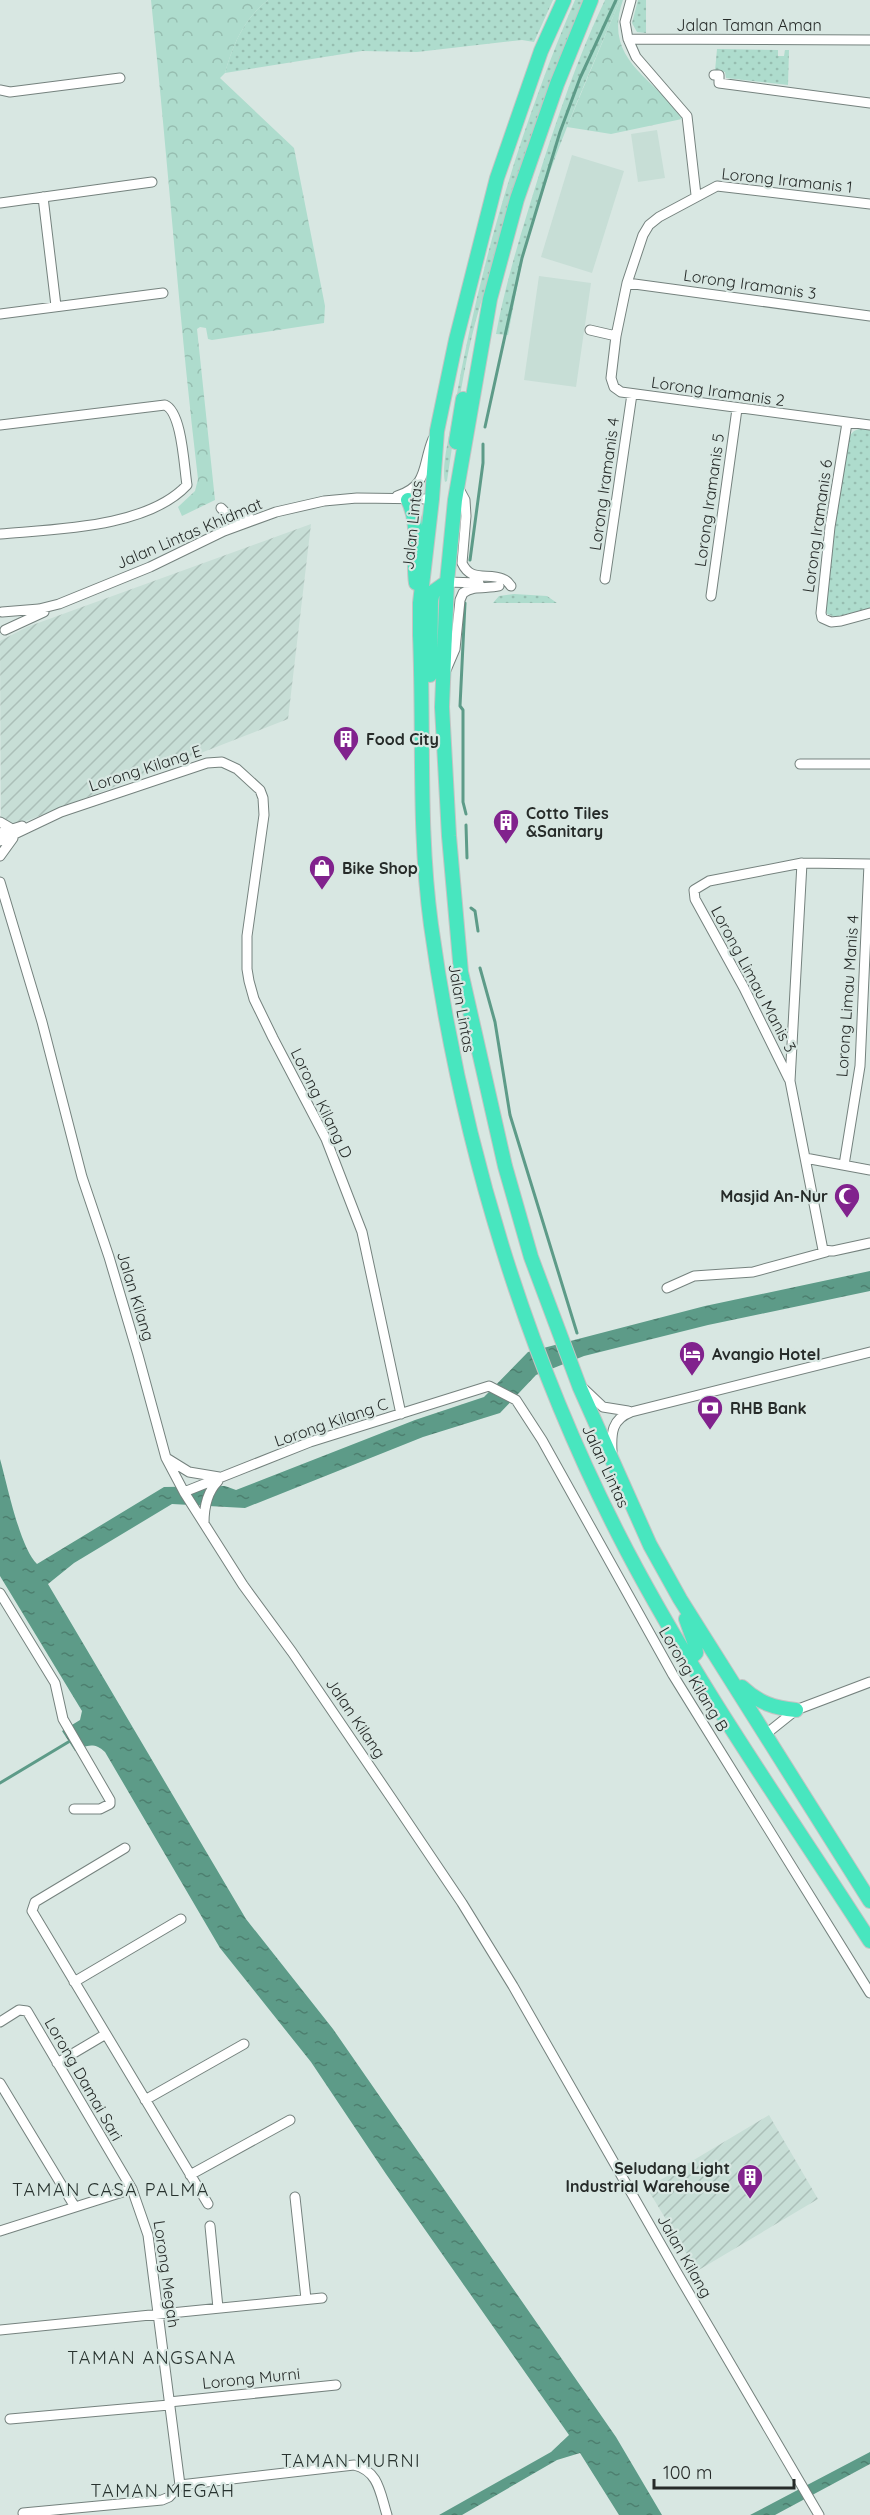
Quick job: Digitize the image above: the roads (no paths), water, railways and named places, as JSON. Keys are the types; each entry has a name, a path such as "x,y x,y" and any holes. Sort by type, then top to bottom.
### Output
{"highway":[{"name":"Jalan Lintas","path":"564,0 541,51 497,178 470,281 437,431 420,603 422,796 432,934 449,1037 483,1186 522,1307 578,1445 626,1550 688,1660 870,1941"},
{"name":"Jalan Lintas","path":"591,0 557,84 517,199 490,299 458,487 447,582 442,707 449,836 461,972 505,1166 531,1257 570,1364 613,1463 650,1545 680,1599 870,1901"},
{"path":"432,499 444,499 449,494 471,355 482,310 490,299"},
{"path":"408,500 416,523 414,555 416,587 420,603"},
{"path":"422,796 428,754 431,600 433,592 447,582"},
{"path":"680,1599 695,1644 696,1653 688,1660"},
{"path":"730,1676 762,1703 780,1709 796,1710"},
{"path":"756,1766 758,1746 766,1734"}],"street":[{"path":"631,0 625,22 628,39 636,57 647,73 687,116 696,195"},
{"name":"Jalan Taman Aman","path":"628,39 870,40"},
{"path":"714,75 719,75 719,83 870,103"},
{"path":"0,90 10,92 120,78"},
{"path":"0,203 152,182"},
{"name":"Lorong Iramanis 1","path":"616,336 627,283 643,235 649,225 696,195 708,189 726,185 870,204"},
{"path":"43,197 56,306"},
{"name":"Lorong Iramanis 3","path":"627,283 870,316"},
{"path":"0,314 163,293"},
{"path":"590,330 616,336"},
{"name":"Lorong Iramanis 2","path":"616,336 611,378 614,387 632,394 870,425"},
{"name":"Lorong Iramanis 4","path":"605,579 632,394"},
{"path":"0,425 165,405 171,407 177,418 187,485 169,501 126,518 95,525 0,534"},
{"name":"Lorong Iramanis 5","path":"711,596 737,409"},
{"name":"Lorong Iramanis 6","path":"847,423 830,527 820,613 822,618 831,622 870,613"},
{"path":"392,497 407,493 422,480 426,455 437,431"},
{"path":"458,487 465,500 462,562 465,568 478,576 503,579 511,586"},
{"path":"392,497 408,500 432,499"},
{"name":"Jalan Lintas Khidmat","path":"1,611 39,609 59,604 150,567 224,531 276,512 324,501 392,497"},
{"path":"221,507 232,519 276,512"},
{"path":"444,676 455,649 460,600 463,592 473,588 499,586 447,582"},
{"path":"2,632 59,604"},
{"path":"1,611 6,620 2,632"},
{"name":"Lorong Kilang E","path":"16,830 116,792 215,762 230,765 249,778 260,790 264,806"},
{"path":"800,764 870,764"},
{"name":"Lorong Kilang D","path":"264,806 247,936 249,981 254,999 273,1038 326,1139 362,1232 401,1414"},
{"path":"0,822 16,830"},
{"path":"0,833 16,830"},
{"path":"0,841 16,830"},
{"path":"0,856 16,830"},
{"path":"826,1252 823,1250 819,1235 790,1081 802,863 870,864"},
{"name":"Lorong Limau Manis 3","path":"790,1081 744,988 695,899 694,890 709,881 802,863"},
{"name":"Lorong Limau Manis 4","path":"844,1165 860,1066 870,864"},
{"name":"Jalan Kilang","path":"0,882 42,1022 82,1177 109,1257 166,1458 204,1525 462,1903 513,1986 675,2271 819,2515"},
{"path":"805,1158 870,1170"},
{"path":"668,1288 694,1276 753,1272 826,1252 870,1243"},
{"path":"613,1463 611,1437 613,1427 622,1415 870,1352"},
{"path":"570,1364 583,1387 600,1405 611,1410 631,1412"},
{"name":"Lorong Kilang C","path":"184,1492 310,1442 489,1386"},
{"name":"Lorong Kilang B","path":"489,1386 516,1400 542,1440 673,1674 870,1993"},
{"path":"166,1458 189,1472 222,1477"},
{"path":"204,1525 207,1499 213,1486 222,1477"},
{"path":"0,1593 55,1683 63,1719 110,1800 110,1804 100,1809 74,1809"},
{"path":"766,1734 796,1710 870,1682"},
{"path":"125,1848 35,1902 32,1911 208,2204"},
{"path":"74,1982 181,1919"},
{"name":"Lorong Damai Sari","path":"0,2022 19,2010 27,2011 132,2189"},
{"path":"57,2062 106,2034"},
{"path":"145,2100 244,2044"},
{"path":"0,2083 75,2207"},
{"path":"190,2175 290,2120"},
{"path":"0,2231 132,2189"},
{"name":"Lorong Megah","path":"132,2189 148,2235 180,2485"},
{"path":"295,2197 306,2300"},
{"path":"210,2226 218,2308"},
{"path":"0,2330 322,2298"},
{"name":"Lorong Murni","path":"10,2419 336,2385"},
{"path":"22,2513 162,2500 169,2497 180,2485 354,2465 367,2468 376,2481 387,2515"}],"water":[{"path":"870,1271 870,1291 708,1325 584,1356 536,1375 500,1413 423,1437 245,1508 172,1504 74,1563 48,1584 246,1919 333,2029 616,2437 662,2515 619,2515 580,2453 557,2460 462,2515 439,2515 551,2452 569,2435 386,2174 311,2062 220,1948 105,1752 98,1747 90,1746 75,1751 62,1731 80,1720 82,1711 0,1576 0,1459 20,1530 37,1564 164,1487 225,1486 236,1490 415,1420 484,1397 528,1352 705,1306"},
{"path":"870,2452 870,2464 775,2515 750,2515"}],"waterway":[{"path":"485,427 522,258 560,132 580,78 616,0"},
{"path":"470,560 483,463 483,444"},
{"path":"465,603 460,706 463,710 463,802 466,814"},
{"path":"466,825 467,858"},
{"path":"471,908 475,911 478,931"},
{"path":"480,968 495,1022 510,1115 577,1333"},
{"path":"0,1783 70,1741"}],"place":[{"name":"Food City","path":"346,762"},
{"name":"Cotto Tiles &Sanitary","path":"506,845"},
{"name":"Bike Shop","path":"322,891"},
{"name":"Masjid An-Nur","path":"847,1219"},
{"name":"Avangio Hotel","path":"692,1377"},
{"name":"RHB Bank","path":"710,1431"},
{"name":"Seludang Light Industrial Warehouse","path":"750,2200"}],"district":[{"name":"TAMAN CASA PALMA","path":"111,2189"},
{"name":"TAMAN ANGSANA","path":"152,2357"},
{"name":"TAMAN MURNI","path":"351,2460"},
{"name":"TAMAN MEGAH","path":"163,2490"}]}
